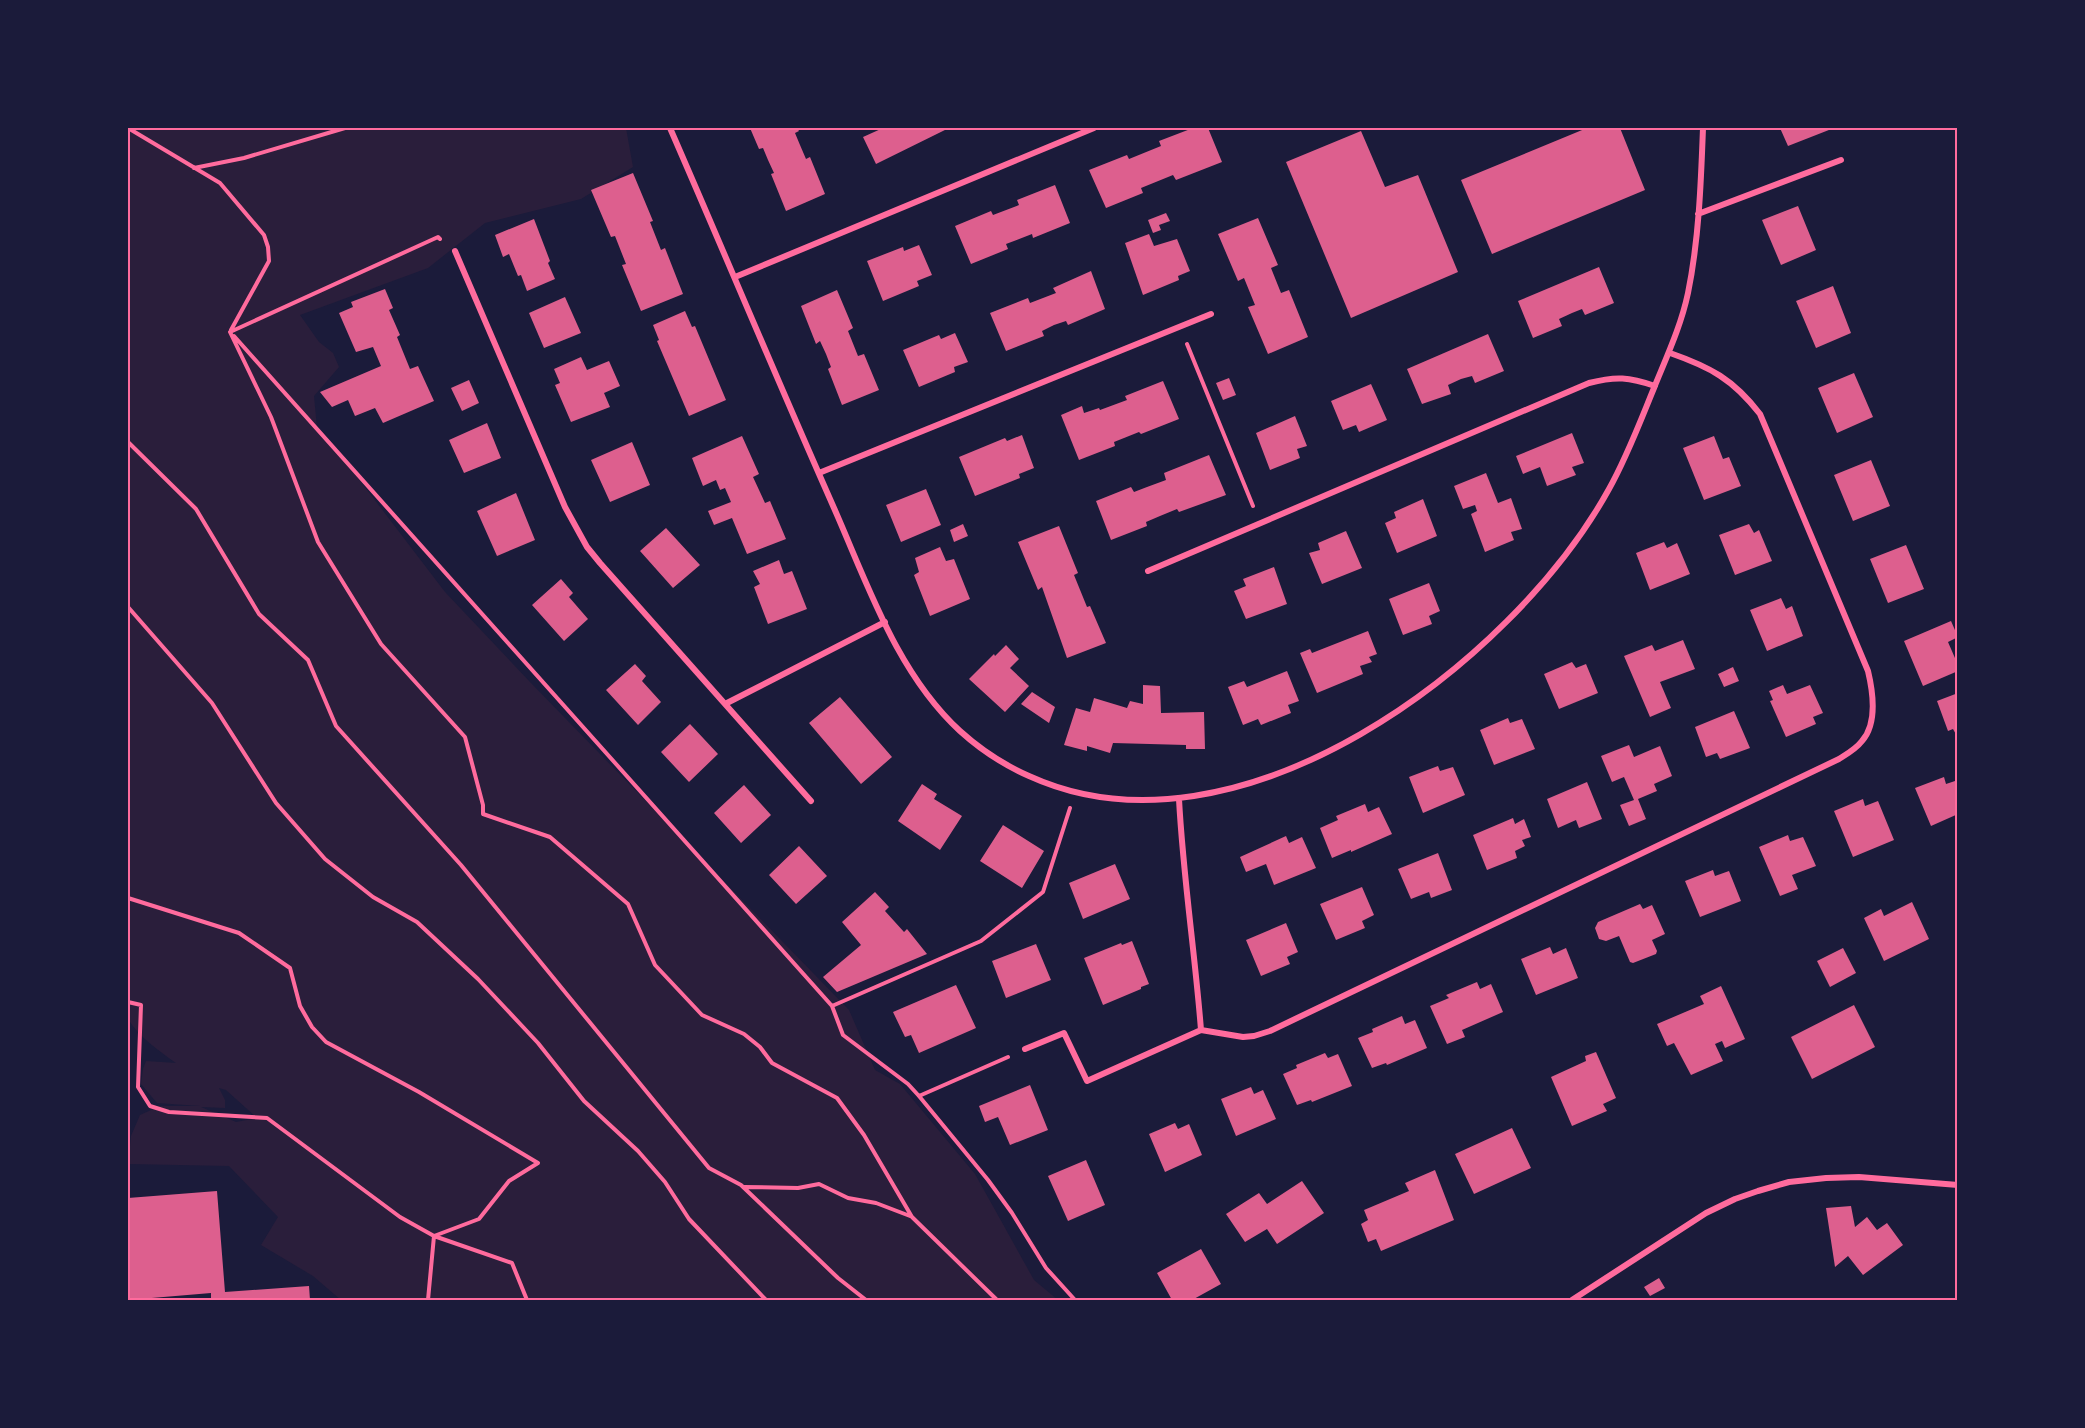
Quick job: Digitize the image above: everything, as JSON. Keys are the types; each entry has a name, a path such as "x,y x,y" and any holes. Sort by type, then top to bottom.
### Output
{"street":[{"path":"670,128 885,622 899,650 927,695 960,732 988,754 1017,770 1044,783 1075,793 1120,800 1179,799 1210,794 1246,784 1324,753 1400,711 1466,658 1536,590 1564,556 1610,488 1670,353 1688,294 1694,258 1703,128"},
{"path":"735,277 1094,128"},
{"path":"1698,214 1841,160"},
{"path":"455,251 565,507 587,547 811,801"},
{"path":"819,473 1211,314"},
{"path":"1025,1049 1064,1033 1087,1081 1201,1030 1243,1037 1270,1031 1839,759 1864,740 1871,721 1873,705 1868,671 1760,414 1740,390 1713,370 1670,353"},
{"path":"1148,571 1589,383 1608,378 1626,377 1655,387"},
{"path":"725,704 885,622"},
{"path":"1179,799 1183,869 1197,970 1201,1030"},
{"path":"1572,1300 1706,1213 1758,1191 1789,1182 1859,1177 1958,1185"}],"path":[{"path":"128,128 220,183 264,235 269,261 230,332"},
{"path":"194,168 244,158 345,128"},
{"path":"230,332 438,237 455,251"},
{"path":"1180,326 1260,522"},
{"path":"230,332 832,1006 843,1035 908,1084 919,1096 988,1180 1012,1213 1046,1268 1075,1300"},
{"path":"230,332 271,417 318,542 381,644 465,737 483,805 483,814 550,837 628,904 655,965 702,1015 744,1034 760,1047 772,1064 837,1098 864,1135 912,1217 997,1300"},
{"path":"128,442 196,509 259,614 308,660 336,726 461,865 709,1168 743,1187 838,1278 866,1300"},
{"path":"128,607 212,703 276,803 325,859 373,897 417,922 478,979 538,1043 584,1101 638,1151 664,1182 689,1219 766,1300"},
{"path":"832,1006 981,941 1043,892 1075,793"},
{"path":"128,898 239,933 290,968 300,1006 312,1027 326,1042 419,1092 538,1163 509,1181 479,1219 434,1236"},
{"path":"128,1002 141,1005 138,1087 150,1106 169,1112 267,1118 332,1164 363,1191 400,1217 434,1236 512,1263 527,1300"},
{"path":"919,1096 1025,1049"},
{"path":"743,1187 798,1188 819,1184 848,1198 876,1203 912,1217"},
{"path":"428,1300 434,1236"}],"shaded area":[{"path":"128,128 626,128 633,167 581,199 485,223 428,268 300,315 319,342 333,353 339,367 314,396 317,428 445,592 849,1010 875,1070 900,1084 975,1174 1034,1280 1058,1300 341,1300 313,1276 261,1245 278,1217 229,1166 128,1164 131,1136 140,1115 160,1106 200,1106 157,1103 141,1084 146,1061 176,1063 144,1038 128,1019","holes":["219,1088 226,1090 257,1118 236,1122 201,1107 225,1108 225,1100"]}],"building":[{"path":"750,128 797,128 799,131 795,133 800,145 806,159 810,157 825,194 786,211 771,174 774,173 763,148 759,149"},
{"path":"883,128 949,128 876,164 863,137"},
{"path":"1193,128 1208,128 1222,162 1176,180 1173,175 1141,188 1143,193 1106,208 1089,170 1127,155 1129,159 1161,146 1159,141"},
{"path":"1587,128 1620,128 1645,190 1492,254 1461,180"},
{"path":"1780,128 1834,128 1788,146"},
{"path":"1361,131 1385,187 1418,175 1458,272 1351,318 1286,162"},
{"path":"633,173 653,221 650,222 661,250 665,248 683,294 641,311 622,265 626,264 615,236 611,237 591,190"},
{"path":"1055,185 1070,223 1033,238 1032,234 1006,244 1008,249 971,264 955,226 991,211 993,215 1019,205 1017,200"},
{"path":"1798,206 1816,250 1781,265 1762,220"},
{"path":"1166,213 1170,221 1159,225 1161,230 1153,233 1148,220"},
{"path":"1258,218 1278,265 1271,268 1281,293 1289,290 1308,337 1268,354 1248,307 1255,305 1244,278 1238,281 1218,234"},
{"path":"534,219 555,279 527,291 509,254 503,257 495,235"},
{"path":"1149,234 1154,246 1177,239 1190,271 1178,276 1179,280 1143,295 1125,243"},
{"path":"919,245 932,275 917,281 919,286 883,301 867,261 903,247 904,251"},
{"path":"1599,267 1614,303 1585,315 1582,309 1572,313 1559,319 1562,326 1533,338 1518,301"},
{"path":"1091,271 1105,309 1068,325 1066,321 1054,325 1042,331 1044,336 1006,351 990,313 1028,298 1030,303 1056,293 1053,288"},
{"path":"1833,286 1851,333 1816,348 1796,301"},
{"path":"385,289 393,308 389,310 400,335 397,337 410,369 418,366 434,401 383,423 375,408 355,416 348,400 332,407 320,392 381,366 373,347 356,352 339,313 353,307 351,302"},
{"path":"837,290 853,328 848,331 858,356 864,354 879,390 842,405 828,369 831,367 826,354 820,341 816,344 801,306"},
{"path":"565,297 581,333 544,348 529,313"},
{"path":"685,311 692,327 695,326 726,400 689,416 657,341 659,340 653,325"},
{"path":"955,333 968,362 954,367 955,372 919,387 903,350 939,335 941,339"},
{"path":"1488,334 1504,371 1475,383 1472,376 1461,379 1448,385 1451,394 1422,404 1407,369"},
{"path":"581,357 587,370 609,361 620,386 604,393 610,407 571,422 555,385 560,383 554,369"},
{"path":"1854,373 1873,417 1837,433 1818,388"},
{"path":"1229,378 1236,395 1223,400 1216,383"},
{"path":"469,380 479,403 462,411 451,388"},
{"path":"1163,381 1179,419 1114,442 1115,446 1079,460 1061,415 1082,406 1084,413 1099,408 1100,410 1127,400 1125,396"},
{"path":"1371,384 1387,420 1359,432 1356,425 1343,430 1331,401"},
{"path":"1295,416 1307,446 1297,449 1300,458 1270,470 1256,433"},
{"path":"487,423 501,458 464,473 449,440"},
{"path":"1572,433 1584,463 1572,467 1576,475 1547,486 1540,467 1523,474 1516,456"},
{"path":"1022,435 1034,468 1019,474 1020,478 975,496 959,457 1005,438 1007,441"},
{"path":"742,436 759,474 753,477 765,503 770,501 786,539 747,554 732,518 714,525 708,511 731,502 725,488 720,490 716,480 703,486 692,458"},
{"path":"1714,436 1723,459 1729,457 1741,486 1704,500 1683,448"},
{"path":"632,442 650,485 610,502 591,460"},
{"path":"1209,455 1226,495 1179,512 1177,509 1146,522 1147,526 1111,540 1096,501 1131,487 1134,492 1166,480 1164,473"},
{"path":"1871,460 1890,506 1853,521 1834,475"},
{"path":"1486,473 1498,503 1511,498 1522,529 1511,532 1514,540 1485,552 1471,514 1477,511 1475,505 1463,509 1454,486"},
{"path":"926,489 941,525 901,542 886,505"},
{"path":"516,493 535,540 497,556 477,511"},
{"path":"1423,499 1437,536 1397,553 1385,523 1396,518 1394,512"},
{"path":"963,524 968,536 954,542 950,530"},
{"path":"1749,524 1754,533 1759,530 1772,561 1735,575 1719,535"},
{"path":"1059,526 1078,573 1074,575 1087,607 1090,606 1106,643 1067,658 1042,587 1038,590 1018,542"},
{"path":"666,528 700,565 673,588 640,551"},
{"path":"1346,531 1362,568 1322,584 1309,553 1320,550 1318,543"},
{"path":"1664,542 1667,548 1677,543 1690,574 1650,590 1636,553"},
{"path":"1906,545 1924,589 1888,603 1870,559"},
{"path":"940,547 946,561 954,559 970,599 930,616 914,575 919,572 915,558"},
{"path":"779,560 784,574 792,571 807,609 768,624 754,587 760,584 753,571"},
{"path":"1274,567 1287,604 1246,619 1234,591 1246,586 1243,579"},
{"path":"561,579 573,593 569,597 588,619 564,641 532,605"},
{"path":"1429,583 1440,611 1429,616 1432,624 1403,635 1389,599"},
{"path":"1781,598 1786,609 1792,606 1803,636 1767,651 1750,610"},
{"path":"1951,621 1958,637 1948,642 1958,665 1958,671 1923,686 1904,641"},
{"path":"1368,631 1377,654 1369,657 1372,662 1360,666 1363,674 1317,693 1300,653 1310,649 1312,653"},
{"path":"1683,640 1695,669 1660,682 1671,708 1650,717 1624,656 1652,645 1655,651"},
{"path":"1006,645 1019,659 1010,668 1029,686 1005,712 969,679"},
{"path":"1572,662 1576,668 1586,664 1598,693 1559,709 1544,674"},
{"path":"635,664 646,676 642,681 661,702 638,725 606,690"},
{"path":"1733,667 1739,681 1724,687 1718,674"},
{"path":"1287,671 1299,701 1288,705 1291,713 1261,725 1258,719 1243,725 1228,687 1244,681 1247,687"},
{"path":"1143,685 1160,686 1161,713 1204,712 1205,749 1186,749 1186,745 1113,743 1110,753 1087,746 1087,751 1064,745 1076,708 1090,712 1094,698 1127,708 1130,701 1143,704"},
{"path":"1783,685 1787,694 1810,685 1823,713 1813,717 1816,724 1786,737 1770,701 1773,700 1769,691"},
{"path":"1032,692 1055,707 1049,723 1021,704"},
{"path":"1958,693 1958,738 1953,729 1948,731 1937,701"},
{"path":"840,697 892,757 861,784 809,723"},
{"path":"1734,711 1750,748 1720,759 1717,753 1706,757 1695,727"},
{"path":"1508,718 1510,723 1522,719 1535,749 1494,765 1480,730"},
{"path":"690,724 718,754 689,782 661,752"},
{"path":"1629,745 1634,757 1660,746 1672,776 1654,784 1657,791 1638,799 1646,819 1629,826 1620,805 1634,800 1624,777 1612,782 1601,756"},
{"path":"1438,766 1440,771 1453,767 1465,795 1423,813 1409,777"},
{"path":"1944,777 1946,784 1958,780 1958,814 1931,826 1915,788"},
{"path":"1587,782 1602,819 1579,828 1576,820 1558,828 1547,799"},
{"path":"922,784 937,794 934,799 962,816 940,850 898,821"},
{"path":"744,785 771,815 741,843 714,813"},
{"path":"1863,799 1865,806 1878,801 1894,840 1853,857 1834,811"},
{"path":"1365,804 1368,812 1379,807 1392,834 1332,858 1320,828 1338,820 1336,816"},
{"path":"1513,818 1515,824 1524,819 1531,837 1522,840 1525,846 1515,851 1517,858 1487,870 1473,835"},
{"path":"1003,825 1044,851 1022,888 980,861"},
{"path":"1788,835 1790,841 1803,837 1816,866 1792,875 1798,889 1780,896 1759,847"},
{"path":"1286,836 1289,843 1302,837 1316,868 1274,885 1266,864 1246,872 1240,857"},
{"path":"799,846 827,876 796,904 769,875"},
{"path":"1438,853 1452,890 1431,898 1429,892 1411,899 1398,869"},
{"path":"1115,864 1130,899 1083,919 1069,883"},
{"path":"1713,870 1715,876 1729,871 1741,901 1700,917 1685,881"},
{"path":"1362,887 1374,915 1362,921 1365,928 1336,940 1320,904"},
{"path":"875,892 889,907 885,911 904,932 907,929 927,954 837,992 823,977 861,945 842,922"},
{"path":"1912,902 1929,939 1884,961 1864,918 1881,909 1884,916"},
{"path":"1640,904 1643,909 1652,905 1665,934 1652,940 1656,954 1633,963 1630,962 1619,936 1606,941 1599,939 1595,928 1598,922"},
{"path":"1286,923 1298,952 1287,957 1290,964 1261,976 1246,940"},
{"path":"1132,941 1149,984 1103,1005 1084,958"},
{"path":"1036,944 1051,980 1006,998 992,961"},
{"path":"1550,947 1553,954 1566,948 1578,978 1536,995 1521,959"},
{"path":"1843,948 1856,973 1830,987 1817,961"},
{"path":"1477,982 1480,989 1491,984 1503,1012 1462,1030 1465,1037 1447,1044 1430,1006 1449,998 1446,995"},
{"path":"956,985 976,1028 919,1053 911,1035 905,1037 893,1012"},
{"path":"1721,986 1745,1039 1725,1048 1722,1041 1715,1044 1723,1061 1691,1075 1674,1043 1667,1046 1657,1024 1704,1004 1700,996"},
{"path":"1854,1005 1875,1047 1812,1079 1791,1037"},
{"path":"1402,1016 1405,1024 1415,1020 1427,1048 1387,1065 1386,1063 1372,1068 1358,1038"},
{"path":"1596,1052 1616,1098 1603,1104 1607,1111 1572,1126 1551,1077 1586,1061 1585,1056"},
{"path":"1325,1053 1328,1058 1338,1054 1352,1086 1312,1102 1311,1100 1297,1105 1283,1074 1297,1068 1296,1065"},
{"path":"1030,1085 1048,1130 1010,1145 998,1117 985,1122 979,1106"},
{"path":"1251,1087 1254,1094 1263,1090 1276,1119 1236,1136 1221,1099"},
{"path":"1175,1123 1178,1129 1189,1124 1202,1155 1165,1172 1149,1134"},
{"path":"1512,1128 1531,1168 1474,1194 1455,1154"},
{"path":"1086,1160 1105,1205 1068,1221 1048,1176"},
{"path":"1435,1170 1454,1220 1381,1251 1376,1239 1368,1242 1361,1224 1368,1220 1364,1210 1409,1191 1405,1183"},
{"path":"1302,1181 1324,1213 1277,1244 1267,1229 1245,1242 1226,1214 1259,1193 1267,1204"},
{"path":"217,1191 225,1292 309,1286 310,1300 211,1300 211,1293 128,1300 128,1198"},
{"path":"1851,1206 1855,1227 1867,1217 1877,1230 1887,1223 1903,1245 1863,1275 1848,1256 1835,1267 1826,1208"},
{"path":"1201,1249 1221,1284 1192,1300 1172,1300 1157,1273"},
{"path":"1659,1278 1665,1288 1650,1296 1644,1287"}]}
